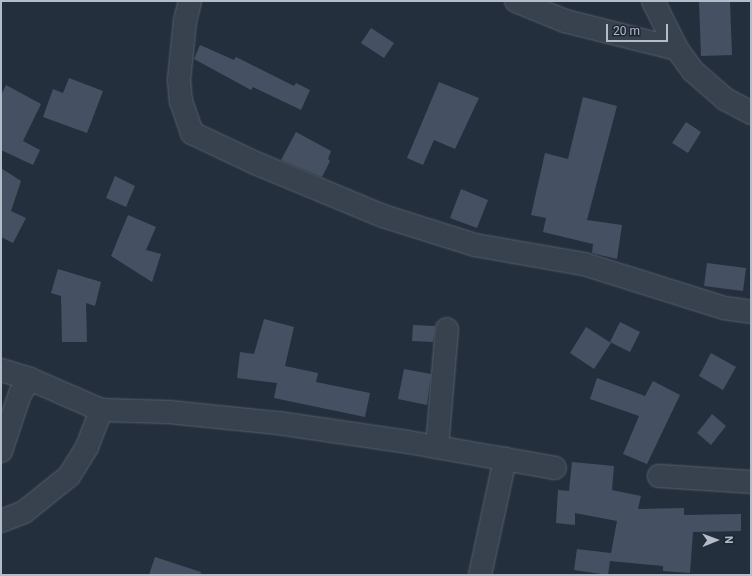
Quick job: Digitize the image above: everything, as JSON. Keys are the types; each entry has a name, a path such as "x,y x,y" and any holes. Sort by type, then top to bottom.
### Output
{"street":[{"path":"190,1 185,20 179,80 181,101 192,133 253,162 383,216 475,245 584,264 724,308 751,312"},
{"path":"516,1 565,22 677,49"},
{"path":"653,1 677,49 693,71 720,94 751,113"},
{"path":"437,447 447,328"},
{"path":"1,370 30,379 101,410 169,412 278,423 437,447 555,468"},
{"path":"1,451 20,394 30,379"},
{"path":"1,521 24,512 69,476 87,447 101,410"},
{"path":"480,575 505,459"},
{"path":"658,476 751,482"}],"building":[{"path":"699,1 730,1 732,55 701,56"},
{"path":"371,28 394,43 384,58 361,43"},
{"path":"200,45 234,60 236,57 294,86 296,83 310,90 301,110 253,87 251,90 194,59"},
{"path":"69,78 103,91 87,133 43,117 53,89 63,93"},
{"path":"439,82 479,98 455,149 434,140 423,165 407,158"},
{"path":"6,85 41,104 23,141 40,150 33,165 1,150 1,95"},
{"path":"583,97 617,106 587,220 622,225 617,259 592,253 593,244 543,232 546,218 531,215 545,153 568,159"},
{"path":"686,122 701,132 688,153 672,143"},
{"path":"296,132 331,151 328,159 330,161 322,177 281,160"},
{"path":"1,168 21,181 11,211 26,218 13,243 1,237"},
{"path":"115,176 135,186 126,207 106,198"},
{"path":"461,189 488,200 477,228 450,218"},
{"path":"128,215 156,227 146,250 161,254 152,282 111,256"},
{"path":"707,263 746,268 743,291 704,286"},
{"path":"58,269 101,282 95,306 86,303 87,342 62,342 61,296 51,293"},
{"path":"264,319 294,327 285,366 318,373 316,382 370,393 365,417 274,398 277,383 237,378 240,352 254,354"},
{"path":"620,322 640,332 630,352 610,342"},
{"path":"413,325 435,326 433,342 412,341"},
{"path":"586,327 611,343 594,369 570,353"},
{"path":"711,353 736,367 723,390 699,376"},
{"path":"404,369 431,374 427,405 398,399"},
{"path":"597,378 645,396 653,381 680,395 647,464 623,454 639,416 590,399"},
{"path":"712,414 726,426 711,445 697,433"},
{"path":"572,462 614,466 612,490 641,496 638,509 684,508 684,515 741,514 741,531 693,532 690,573 663,571 663,566 610,561 608,575 574,570 577,549 611,553 617,521 575,513 575,525 556,523 558,490 569,491"},
{"path":"155,557 201,572 200,575 149,575"}]}
